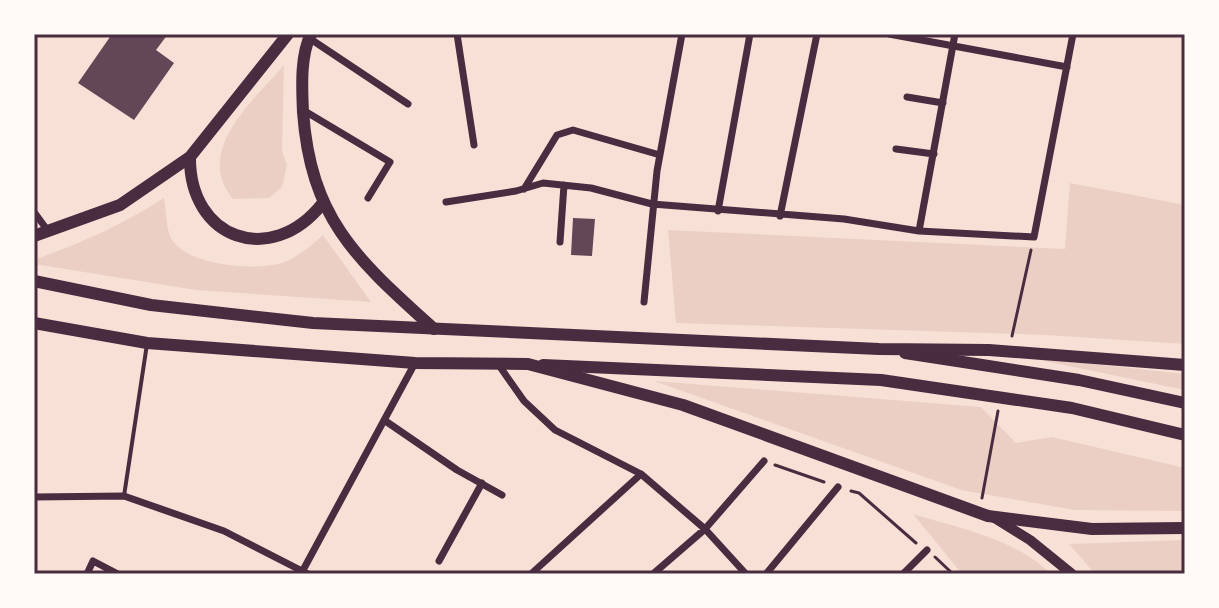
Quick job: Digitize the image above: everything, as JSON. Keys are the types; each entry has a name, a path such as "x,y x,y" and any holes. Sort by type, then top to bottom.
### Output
{"main road":[{"path":"34,236 120,205 190,157 288,34"},
{"path":"310,36 301,84 306,146 322,204 362,264 434,329"},
{"path":"190,157 190,179 202,209 226,231 247,239 269,239 290,234 309,221 322,204"},
{"path":"34,281 151,305 313,323 879,349 989,350 1185,365"},
{"path":"35,326 147,343 415,363 528,364 881,380 1072,408 1185,435"},
{"path":"879,349 1079,380 1185,403"},
{"path":"528,364 683,405 985,515 1030,540 1072,574"},
{"path":"985,515 1092,529 1185,528"}],"street":[{"path":"457,34 474,145"},
{"path":"644,302 652,204 682,34"},
{"path":"718,211 750,34"},
{"path":"780,216 817,34"},
{"path":"889,34 1067,67"},
{"path":"919,231 955,34"},
{"path":"446,202 543,183 634,197 652,204 844,219 919,231 1034,237 1073,34"},
{"path":"310,36 408,104"},
{"path":"907,97 943,103"},
{"path":"303,110 390,162 368,198"},
{"path":"524,189 557,135 573,130 660,155"},
{"path":"896,149 934,154"},
{"path":"560,242 564,185"},
{"path":"34,212 49,233"},
{"path":"34,497 124,496 224,531 304,573 415,363"},
{"path":"496,363 524,401 555,430 641,474 705,529 746,574"},
{"path":"384,420 502,495"},
{"path":"653,574 705,529 764,461"},
{"path":"531,574 641,474"},
{"path":"439,561 482,483"},
{"path":"766,574 838,487"},
{"path":"903,574 927,550"},
{"path":"87,574 93,561 118,574"}],"lane":[{"path":"124,496 147,343"}],"path":[{"path":"1019,300 1034,237"},
{"path":"985,515 996,418"},
{"path":"764,461 859,493 953,574"}],"shaded area":[{"path":"284,65 282,151 287,165 282,187 269,198 233,199 222,181 220,163 224,145 244,110"},
{"path":"1070,183 1185,205 1185,344 1046,335 676,323 668,230 1065,249"},
{"path":"164,198 170,236 177,246 190,254 223,264 275,265 297,256 323,235 371,302 196,290 34,264 34,260 101,233"},
{"path":"1020,356 1185,374 1185,390"},
{"path":"654,381 981,407 1016,443 1052,437 1185,468 1185,511 1075,510 961,490"},
{"path":"913,514 1004,543 1051,574 962,574"},
{"path":"1185,540 1185,574 1095,574 1069,544"}],"building":[{"path":"112,34 168,34 156,50 174,63 134,120 78,83"},
{"path":"573,218 595,219 592,256 571,255"}]}
